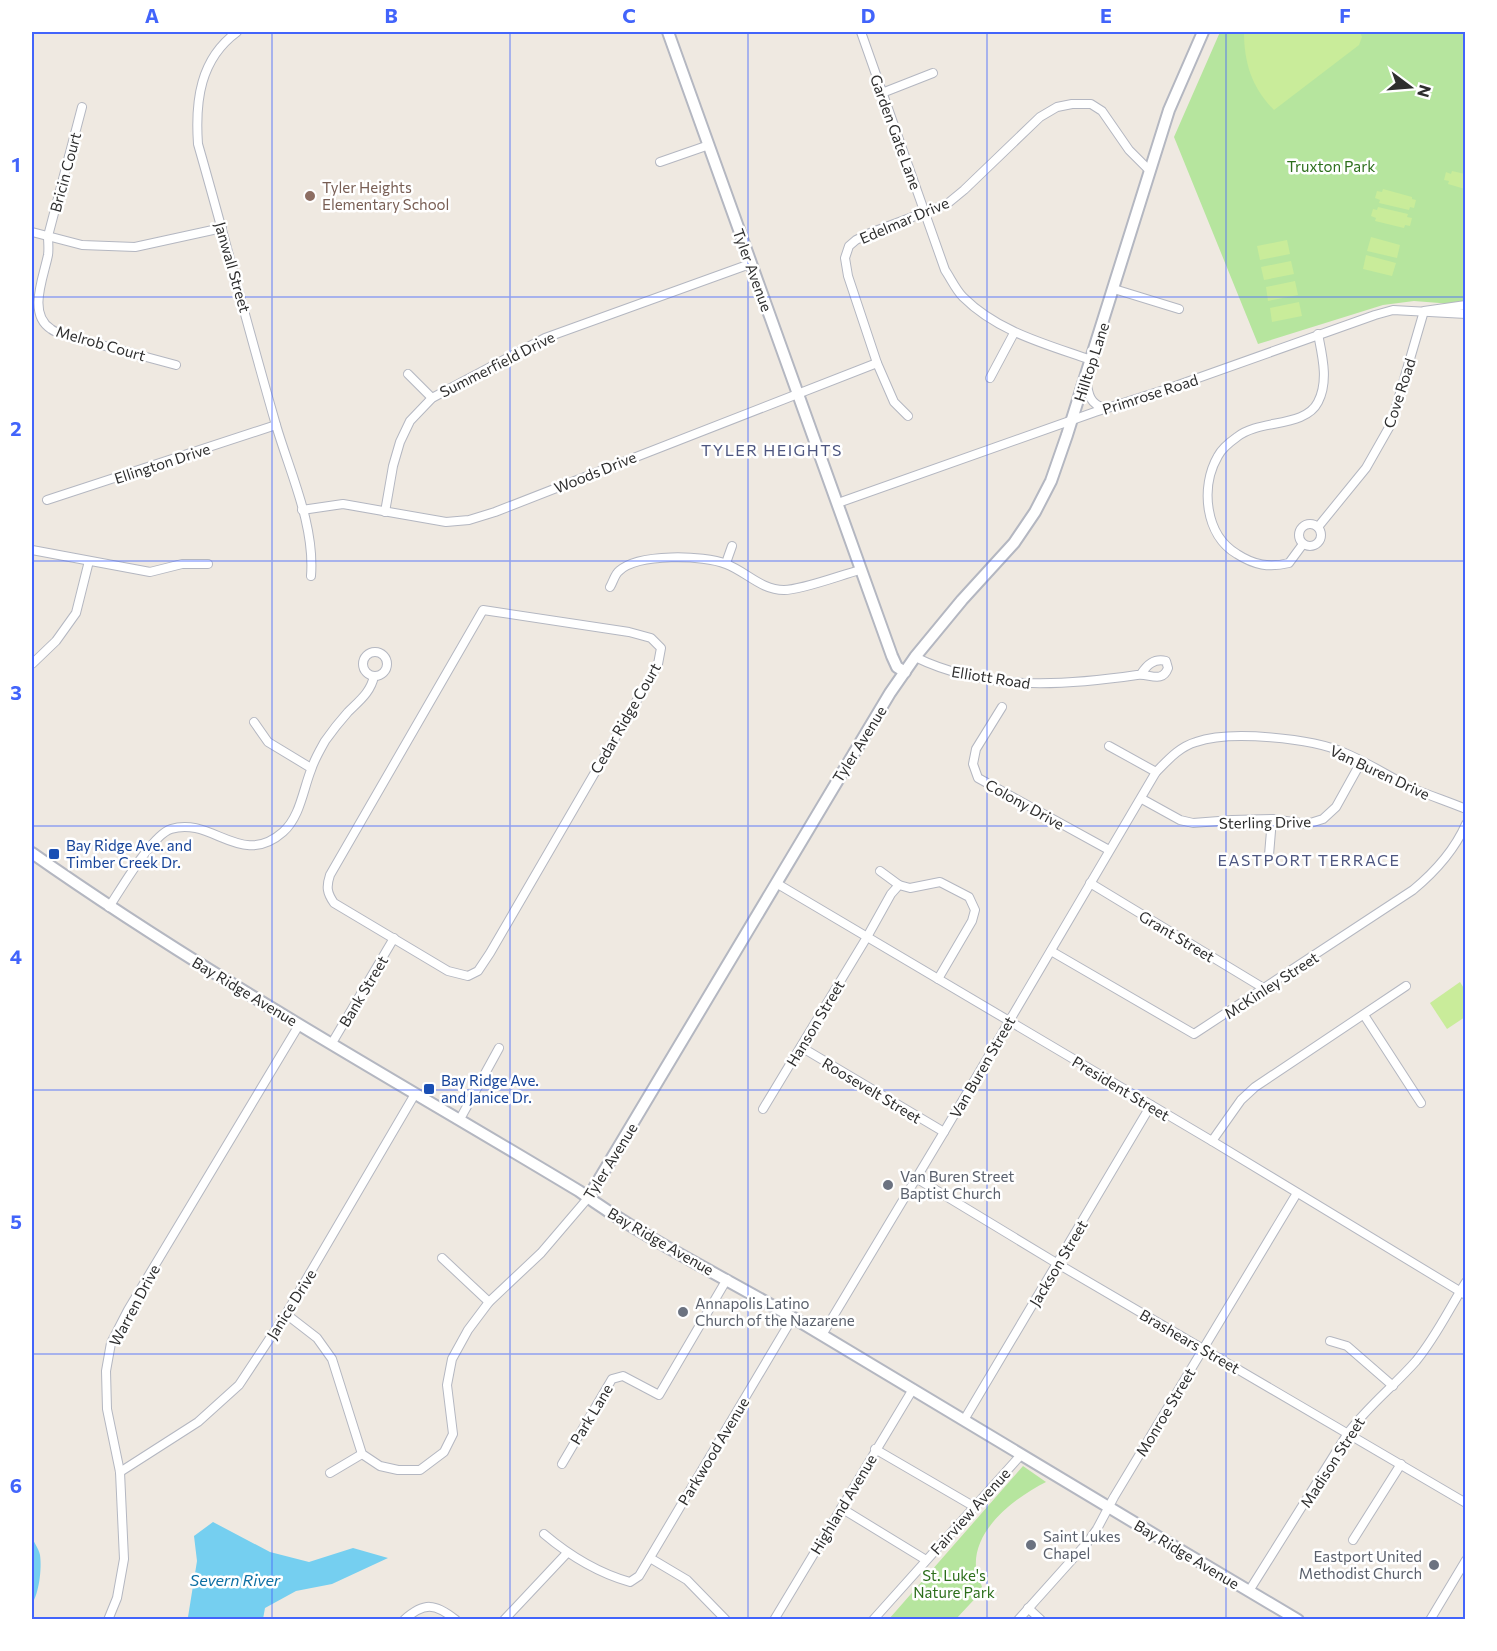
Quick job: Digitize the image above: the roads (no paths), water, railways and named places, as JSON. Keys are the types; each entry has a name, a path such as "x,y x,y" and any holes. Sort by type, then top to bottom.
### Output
{"street":[{"name":"Janwall Street","path":"237,32 217,50 205,71 198,97 198,144 302,510 312,558 311,576"},
{"name":"Tyler Avenue","path":"668,32 750,264 838,502 860,570 892,656 897,667 906,672"},
{"name":"Garden Gate Lane","path":"861,32 945,270 962,296 982,313 1014,333 1091,360"},
{"name":"Hilltop Lane","path":"915,657 962,600 1014,543 1051,481 1072,422 1169,110 1203,32"},
{"path":"882,93 933,73"},
{"name":"Edelmar Drive","path":"908,416 894,402 877,363 848,276 845,258 849,246 856,240 947,204 1040,117 1057,107 1091,104 1102,111 1129,150 1150,171"},
{"name":"Bricin Court","path":"48,236 82,107"},
{"path":"660,162 709,145"},
{"path":"32,232 82,245 135,247 222,228"},
{"name":"Melrob Court","path":"48,236 48,253 37,294 41,316 45,324 52,330 68,336 176,365"},
{"name":"Summerfield Drive","path":"385,512 393,466 400,442 410,422 432,398 545,338 750,264"},
{"path":"1114,289 1179,309"},
{"path":"1424,311 1466,305"},
{"name":"Primrose Road","path":"838,502 1198,379 1318,334 1393,310 1466,314"},
{"name":"Cove Road","path":"1318,528 1366,468 1390,424 1424,311"},
{"path":"990,378 1014,333"},
{"path":"1303,544 1289,563 1269,567 1234,553 1218,536 1209,511 1208,490 1217,458 1222,450 1239,435 1269,423 1292,420 1307,414 1318,403 1323,386 1323,365 1318,334"},
{"name":"Woods Drive","path":"302,510 343,504 446,522 469,520 495,512 877,363"},
{"path":"408,374 432,398"},
{"path":"1086,377 1089,397 1099,407 1107,409"},
{"name":"Ellington Drive","path":"47,501 276,425"},
{"path":"1310,524 1318,528 1322,535 1320,542 1310,547 1303,544 1299,537 1303,527 1310,524"},
{"path":"726,564 732,546"},
{"path":"32,550 150,572 182,564 208,564"},
{"path":"610,587 619,571 636,563 658,558 682,557 726,564 759,584 786,590 860,570"},
{"path":"32,664 56,641 76,613 89,561"},
{"name":"Cedar Ridge Court","path":"483,610 629,632 651,638 661,648 658,664 478,971 468,976 454,973 394,938 334,903 326,886 330,875 483,610"},
{"name":"Tyler Avenue","path":"362,1454 380,1466 398,1470 420,1470 444,1452 453,1434 447,1385 452,1359 468,1330 489,1302 541,1253 588,1198 860,741 915,657"},
{"name":"Elliott Road","path":"915,657 951,672 1031,684 1088,682 1141,674"},
{"path":"109,907 153,843 170,829 189,827 208,831 232,843 244,845 261,845 283,832 294,819 311,768 325,741 368,692 374,676"},
{"name":"Colony Drive","path":"1002,706 976,749 973,764 978,778 1109,850"},
{"path":"254,722 268,742 311,768"},
{"name":"Van Buren Drive","path":"1142,799 1156,772 1176,751 1196,741 1223,737 1266,737 1326,746 1346,753 1414,789 1466,809"},
{"path":"1109,746 1156,772"},
{"name":"Sterling Drive","path":"1142,799 1180,820 1193,823 1272,819 1307,824 1323,819 1336,807 1361,762"},
{"name":"Van Buren Street","path":"822,1335 1109,850 1142,799"},
{"path":"1269,855 1272,819"},
{"name":"McKinley Street","path":"1051,951 1194,1034 1428,879 1457,843 1466,824"},
{"name":"Bay Ridge Avenue","path":"32,853 109,907 299,1024 460,1119 665,1245 793,1317 1020,1456 1298,1620"},
{"path":"880,871 900,885 910,888 940,882 969,897 975,910 972,921 938,979"},
{"name":"President Street","path":"776,883 1212,1141 1462,1294"},
{"name":"Grant Street","path":"1090,884 1265,989"},
{"name":"Hanson Street","path":"763,1109 867,938 891,894 900,885"},
{"name":"Bank Street","path":"332,1043 394,938"},
{"path":"1212,1141 1241,1100 1255,1087 1406,986"},
{"path":"1364,1015 1421,1103"},
{"name":"Warren Drive","path":"108,1620 117,1598 124,1559 120,1472 107,1409 106,1371 111,1343 128,1310 299,1024"},
{"name":"Roosevelt Street","path":"801,1047 944,1132"},
{"path":"460,1119 499,1048"},
{"name":"Janice Drive","path":"120,1472 198,1422 239,1385 286,1314 415,1094"},
{"name":"Jackson Street","path":"964,1420 1151,1105"},
{"name":"Brashears Street","path":"916,1178 1058,1264 1466,1503"},
{"name":"Monroe Street","path":"1018,1620 1088,1543 1297,1193"},
{"path":"442,1258 489,1302"},
{"name":"Park Lane","path":"562,1464 612,1379 623,1376 658,1395 727,1279"},
{"name":"Madison Street","path":"1249,1591 1348,1433 1428,1346 1462,1294 1466,1282"},
{"path":"286,1314 317,1338 332,1359 362,1454 330,1473"},
{"name":"Parkwood Avenue","path":"567,1553 612,1577 630,1582 639,1576 793,1317"},
{"path":"1330,1341 1347,1346 1393,1386"},
{"name":"Highland Avenue","path":"774,1620 913,1389"},
{"path":"875,1449 974,1506"},
{"name":"Fairview Avenue","path":"873,1620 1020,1456"},
{"path":"1353,1540 1401,1464"},
{"path":"841,1508 926,1560"},
{"path":"504,1620 567,1553 544,1534"},
{"path":"650,1558 687,1580 726,1620"},
{"path":"1430,1620 1466,1560"},
{"path":"404,1620 416,1609 426,1606 435,1606 444,1610 456,1620"},
{"path":"1028,1608 1041,1620"}],"water":[{"name":"Severn River","path":"213,1522 270,1552 309,1562 353,1548 388,1558 332,1584 296,1591 265,1608 263,1619 185,1619 188,1617 197,1561 194,1536"},
{"path":"32,1537 39,1553 41,1567 38,1587 32,1604"}],"place":[{"name":"Tyler Heights Elementary School","path":"310,196"},
{"name":"Bay Ridge Ave. and Timber Creek Dr.","path":"54,854"},
{"name":"Bay Ridge Ave. and Janice Dr.","path":"429,1089"},
{"name":"Van Buren Street Baptist Church","path":"888,1185"},
{"name":"Annapolis Latino Church of the Nazarene","path":"683,1312"},
{"name":"Saint Lukes Chapel","path":"1031,1545"},
{"name":"Eastport United Methodist Church","path":"1434,1565"}],"district":[{"name":"TYLER HEIGHTS","path":"772,449"},
{"name":"EASTPORT TERRACE","path":"1309,859"}],"park label":[{"name":"Truxton Park","path":"1331,166"},
{"name":"St. Luke's Nature Park","path":"954,1584"}]}
